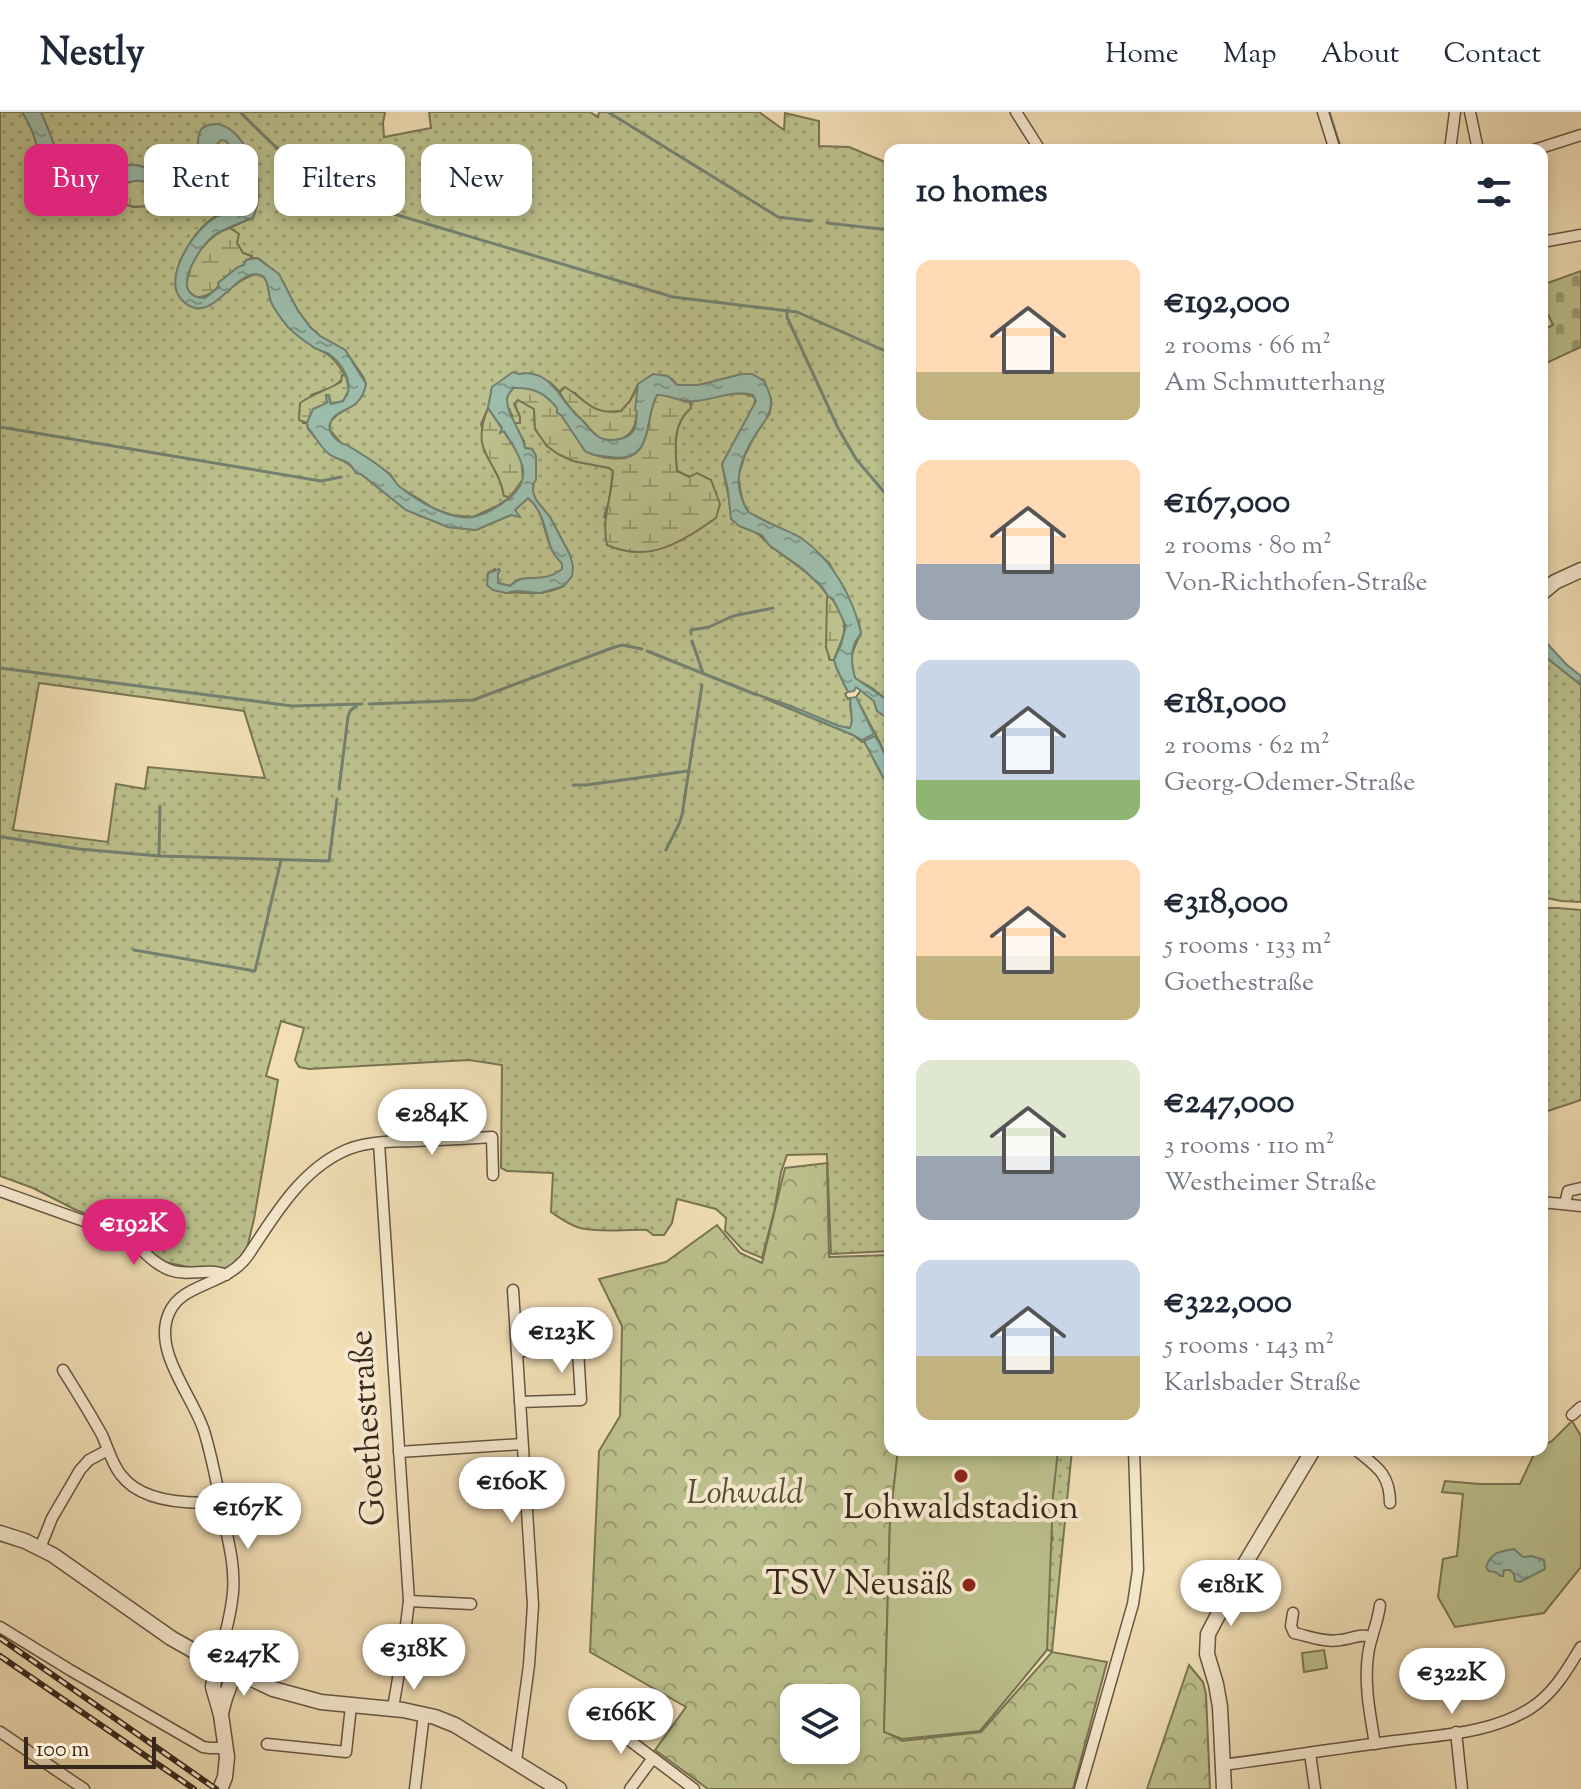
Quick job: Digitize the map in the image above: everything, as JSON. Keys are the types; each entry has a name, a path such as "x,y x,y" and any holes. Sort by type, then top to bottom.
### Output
{"street":[{"path":"1016,112 1036,144"},
{"path":"1323,112 1333,144"},
{"path":"1451,144 1455,112"},
{"path":"1470,112 1477,144"},
{"path":"1548,146 1581,135"},
{"path":"1548,241 1581,235"},
{"path":"1548,587 1581,570"},
{"path":"221,1787 225,1777 226,1748 213,1687 229,1619 232,1560 203,1428 172,1365 164,1335 169,1312 178,1299 240,1266 281,1206 314,1171 339,1153 379,1143 492,1137 493,1175"},
{"name":"Goethestraße","path":"379,1143 409,1601 393,1708"},
{"path":"1565,1204 1568,1191 1581,1188"},
{"path":"0,1191 120,1234 172,1271 219,1272 226,1275"},
{"path":"1548,1203 1581,1206"},
{"path":"513,1290 533,1605 527,1683 516,1761"},
{"path":"517,1351 578,1350 581,1400 520,1402"},
{"path":"63,1370 120,1475 157,1497 180,1502 221,1502"},
{"path":"1572,1415 1581,1407"},
{"path":"399,1452 522,1444"},
{"path":"40,1548 52,1518 80,1470 89,1460 108,1450"},
{"path":"1080,1789 1136,1587 1138,1554 1134,1456"},
{"path":"1224,1789 1220,1707 1207,1654 1208,1634 1246,1562 1309,1456"},
{"path":"1364,1456 1378,1467 1388,1481 1390,1503"},
{"path":"0,1533 40,1548 164,1633 273,1689 321,1702 424,1714 455,1725 559,1789"},
{"path":"409,1601 471,1604"},
{"path":"1375,1744 1367,1693 1368,1654 1380,1605"},
{"path":"1293,1613 1291,1626 1294,1633 1331,1640 1362,1634 1372,1637"},
{"path":"0,1627 203,1747 226,1748"},
{"path":"1222,1765 1497,1724 1542,1700 1560,1680 1581,1647"},
{"path":"221,1715 235,1671"},
{"path":"267,1744 346,1752 351,1706"},
{"path":"415,1789 424,1714"},
{"path":"616,1727 694,1789"},
{"path":"0,1732 84,1789"},
{"path":"1456,1732 1462,1789"},
{"path":"1310,1753 1315,1789"},
{"path":"630,1789 653,1758"}],"green space":[{"path":"0,112 22,112 36,144 24,144 24,216 128,216 128,205 144,206 144,216 217,216 202,228 187,248 178,269 176,290 210,305 243,279 258,274 263,276 278,311 313,347 332,358 346,376 333,387 311,395 303,423 307,423 308,429 330,454 348,464 406,510 448,527 476,530 516,515 515,510 528,498 540,515 562,570 547,577 522,579 510,586 498,583 495,569 488,573 487,577 506,593 543,592 564,586 570,555 533,492 536,456 532,449 525,448 513,423 520,423 514,403 518,399 534,409 535,429 547,446 573,461 613,471 604,517 690,477 677,471 676,445 678,429 691,408 690,402 733,394 756,398 722,464 730,504 747,529 758,534 803,570 828,596 829,659 834,660 848,692 845,694 852,703 851,728 831,724 766,699 864,741 884,779 884,1251 831,1254 827,1154 787,1155 762,1258 743,1250 725,1231 726,1218 716,1209 677,1199 672,1223 664,1235 653,1235 647,1230 576,1227 551,1212 553,1173 507,1171 501,1168 502,1065 469,1060 309,1069 299,1067 295,1060 304,1028 281,1021 266,1076 278,1080 254,1219 247,1248 237,1264 225,1269 202,1270 160,1261 117,1226 33,1188 0,1176","holes":["39,683 244,711 265,778 148,767 145,789 116,784 108,842 13,830"]},
{"path":"41,112 385,112 384,137 431,128 429,112 590,112 598,117 599,112 759,112 784,130 785,113 819,121 819,146 849,147 884,162 884,697 855,678 852,659 861,633 859,622 829,563 801,538 749,513 743,502 738,478 740,471 755,435 770,413 771,399 764,381 742,374 699,385 677,385 672,379 638,384 621,411 602,412 589,406 575,393 562,389 560,392 550,382 524,373 492,387 481,424 504,496 510,497 473,517 452,515 435,509 398,486 390,474 341,443 329,429 337,415 362,396 366,384 364,378 345,350 310,327 278,274 258,258 243,253 234,230 230,228 258,216 258,144 232,144 218,124 200,131 198,144 144,144 144,167 128,166 128,144 53,144"},
{"path":"144,182 144,206 128,205 128,183"},
{"path":"230,228 239,234 237,243 243,253 252,258 209,294 194,297 188,290 187,282 191,265 207,242"},
{"path":"1581,271 1581,347 1548,362 1548,327 1553,325 1548,315 1548,283"},
{"path":"342,375 346,376 349,390 343,401 333,405 326,395 327,403 312,412 307,423 299,420 300,403 341,382"},
{"path":"565,387 590,406 611,412 621,411 637,389 637,414 633,429 623,438 599,438 564,400 560,392"},
{"path":"514,388 529,388 544,394 560,412 585,451 610,458 624,458 641,447 657,395 690,402 691,408 681,421 676,436 677,471 689,477 697,473 711,480 720,504 716,518 664,548 637,552 607,545 605,526 613,471 573,461 547,446 535,429 534,409 518,400 514,404 520,423 513,423 506,403 509,392"},
{"path":"488,408 521,457 523,479 510,497 504,496 483,446 483,424"},
{"path":"828,596 835,602 844,624 834,660 830,660 826,647"},
{"path":"1548,659 1581,685 1581,902 1548,898"},
{"path":"861,690 884,716 884,753 881,745 856,697"},
{"path":"1548,908 1581,910 1581,1100 1548,1111"},
{"name":"Lohwald","path":"827,1163 829,1257 884,1255 884,1456 897,1456 890,1520 884,1731 902,1741 981,1732 1052,1652 1107,1662 1073,1789 708,1789 655,1750 686,1707 590,1652 599,1451 620,1416 622,1326 599,1279 666,1262 717,1225 740,1253 762,1263 785,1168"},
{"path":"1572,1421 1581,1436 1581,1567 1544,1613 1455,1627 1438,1597 1443,1559 1457,1556 1463,1494 1442,1492 1445,1481 1520,1484 1533,1456 1548,1456 1548,1443"},
{"name":"TSV Neusäß","path":"897,1456 1057,1456 1047,1650 980,1731 902,1739 884,1732 890,1520"},
{"path":"1049,1456 1071,1456 1052,1652 1037,1644 1041,1559 1053,1539 1042,1506"},
{"path":"1324,1650 1327,1668 1304,1672 1302,1653"},
{"path":"1189,1665 1203,1682 1206,1694 1210,1789 1147,1789"}],"water":[{"path":"22,112 41,112 54,144 36,144"},
{"path":"214,124 233,132 243,144 228,144 221,140 217,144 198,144 200,131"},
{"path":"128,166 144,167 144,182 128,183"},
{"path":"219,216 254,216 207,242 189,272 188,290 194,296 205,298 246,260 257,258 279,274 310,327 345,350 366,384 359,400 331,421 333,436 378,465 398,485 425,504 455,516 478,516 503,503 518,489 522,480 522,464 514,447 504,431 500,433 502,428 488,408 492,387 513,372 545,379 593,432 603,439 613,440 623,438 634,430 638,384 653,374 668,376 677,385 699,385 742,374 752,374 764,381 771,408 741,464 739,481 742,499 751,513 796,535 812,546 831,567 846,592 861,633 852,653 855,678 884,698 884,716 877,711 874,701 856,687 848,692 837,669 834,660 846,626 833,599 803,569 769,545 762,535 739,526 731,519 722,464 756,401 753,395 737,393 684,401 657,395 641,447 634,454 610,457 585,451 548,398 533,390 513,388 507,397 509,410 525,448 532,449 536,456 533,492 550,517 573,566 572,576 564,586 540,593 493,590 487,585 488,573 499,569 498,583 510,586 522,579 547,577 562,569 533,503 528,498 515,510 520,517 511,515 476,530 448,527 406,510 356,473 350,464 323,449 307,423 313,409 327,403 326,395 331,404 343,401 348,390 347,378 333,357 306,342 286,324 271,302 263,276 250,275 202,308 192,307 181,299 176,290 178,266 191,242"},
{"path":"1548,644 1581,676 1581,685 1548,659"},
{"path":"756,694 850,728 850,698 856,697 874,734 862,740"},
{"path":"875,736 882,749 884,779 864,741"},
{"path":"1514,1549 1523,1557 1544,1560 1545,1569 1520,1582 1515,1581 1510,1570 1504,1570 1503,1576 1489,1571 1486,1567 1494,1555"}],"waterway":[{"path":"240,112 274,145"},
{"path":"608,112 778,217 811,221"},
{"path":"1329,112 1339,144"},
{"path":"401,216 673,297 797,312 884,350"},
{"path":"827,223 884,229"},
{"path":"787,311 838,428 856,459 884,492"},
{"path":"0,427 321,481 341,477"},
{"path":"691,634 691,630 709,627 733,616 773,608"},
{"path":"692,641 703,673"},
{"path":"369,704 473,700 612,648 622,645 642,649"},
{"path":"647,651 757,695"},
{"path":"0,668 292,706 362,704"},
{"path":"666,850 682,815 702,685"},
{"path":"339,789 348,717 357,705"},
{"path":"573,785 688,771"},
{"path":"2,837 79,849 159,856 329,861 337,799"},
{"path":"159,856 160,806"},
{"path":"134,950 255,971 281,860"}],"railway":[{"path":"0,1638 216,1789"},
{"path":"0,1656 194,1789"}],"place":[{"name":"Lohwaldstadion","path":"961,1476"},
{"name":"TSV Neusäß","path":"969,1585"}]}
